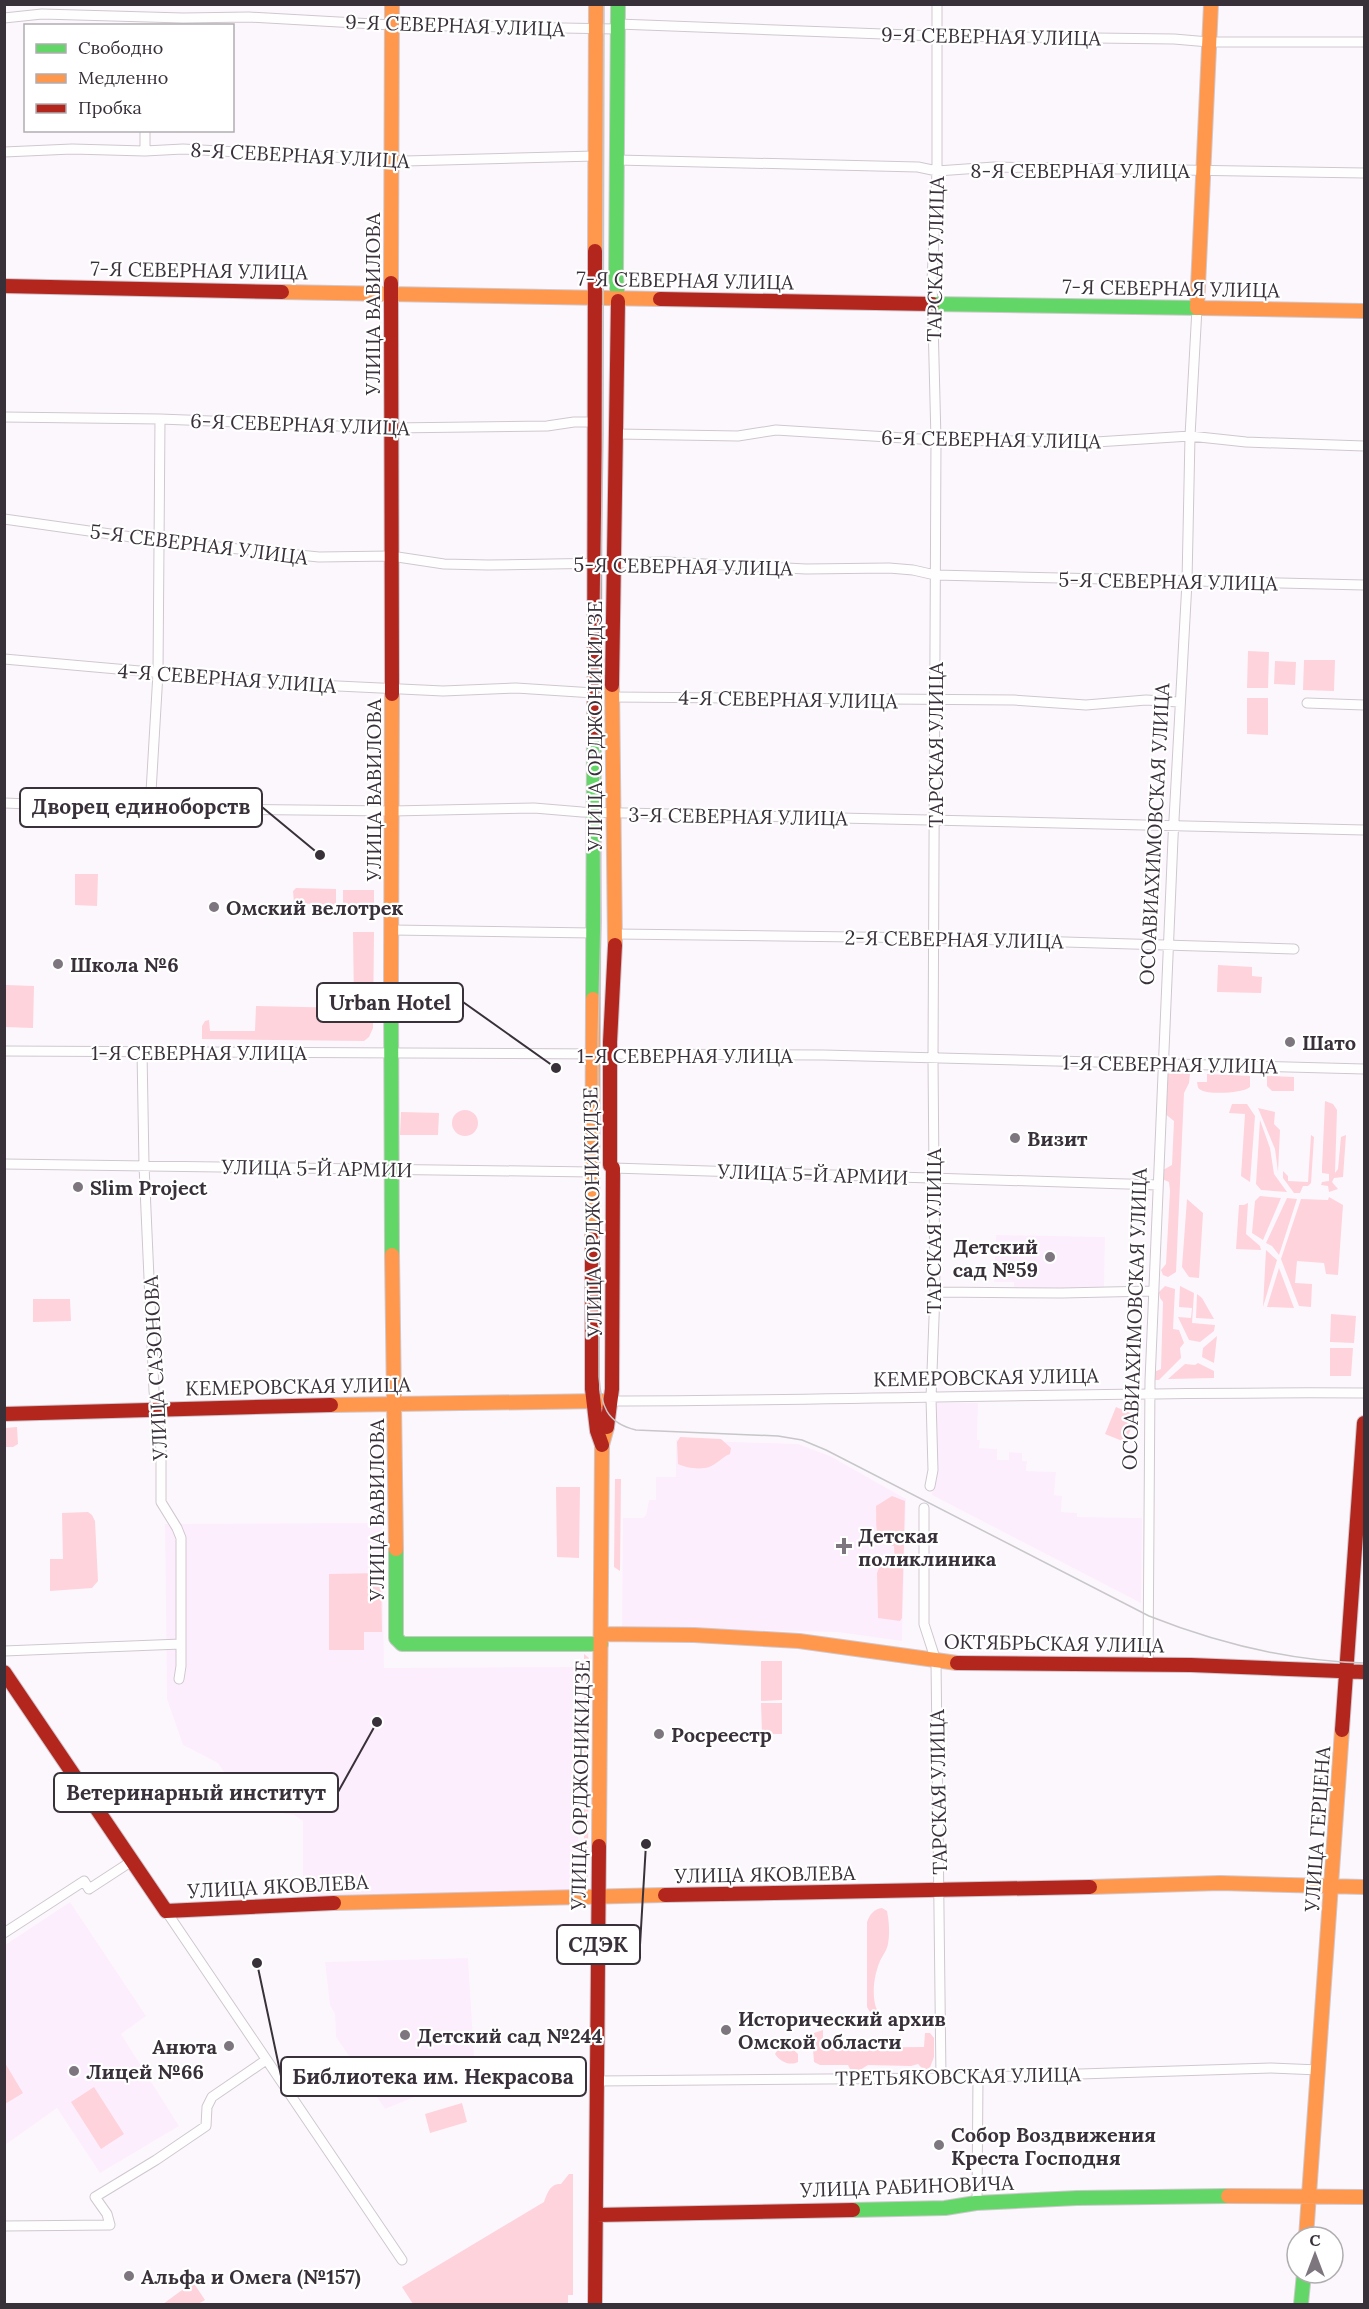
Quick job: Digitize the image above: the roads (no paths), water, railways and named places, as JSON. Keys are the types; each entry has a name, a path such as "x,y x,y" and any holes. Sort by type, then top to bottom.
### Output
{"main road":[{"name":"УЛИЦА ВАВИЛОВА","path":"392,4 390,1053 396,1638 402,1644"},
{"name":"УЛИЦА ОРДЖОНИКИДЗЕ","path":"596,4 592,1172 593,1401 597,1434 602,1445"},
{"name":"УЛИЦА ОРДЖОНИКИДЗЕ","path":"595,2304 602,1445 608,1431 608,1401 612,1389 613,1168 610,1165 610,1054 615,934 612,698 617,434 618,4"},
{"name":"ОСОАВИАХИМОВСКАЯ УЛИЦА","path":"1197,308 1211,4"},
{"name":"7-Я СЕВЕРНАЯ УЛИЦА","path":"4,286 1365,311"},
{"name":"КЕМЕРОВСКАЯ УЛИЦА","path":"4,1414 395,1403 608,1401"},
{"name":"УЛИЦА ГЕРЦЕНА","path":"1307,2225 1365,1423"},
{"name":"ОКТЯБРЬСКАЯ УЛИЦА","path":"402,1644 694,1635 799,1641 962,1664 1148,1665 1365,1672"},
{"path":"4,1672 166,1911"},
{"name":"УЛИЦА ЯКОВЛЕВА","path":"166,1911 385,1900 939,1891 1244,1882 1365,1887"},
{"name":"УЛИЦА РАБИНОВИЧА","path":"596,2215 940,2208 977,2203 1125,2198 1365,2197"},
{"path":"1301,2304 1303,2285"}],"street":[{"name":"ТАРСКАЯ УЛИЦА","path":"930,1486 933,1470 931,1398 935,1292 933,1059 936,440 932,304 937,171 937,4"},
{"name":"9-Я СЕВЕРНАЯ УЛИЦА","path":"4,18 42,14 147,21 249,17 392,25 596,29 617,27 937,36 1127,38 1209,42 1365,42"},
{"path":"145,132 145,151"},
{"name":"8-Я СЕВЕРНАЯ УЛИЦА","path":"4,152 183,150 405,161 595,156"},
{"name":"8-Я СЕВЕРНАЯ УЛИЦА","path":"616,160 918,167 937,171 994,167 1365,173"},
{"name":"ОСОАВИАХИМОВСКАЯ УЛИЦА","path":"1148,1665 1150,1395 1197,308"},
{"name":"6-Я СЕВЕРНАЯ УЛИЦА","path":"4,417 160,419 391,428 548,426 595,422"},
{"path":"150,809 158,673 160,419"},
{"name":"6-Я СЕВЕРНАЯ УЛИЦА","path":"617,434 738,436 776,430 936,440 1096,442 1190,436 1246,442 1365,446"},
{"name":"5-Я СЕВЕРНАЯ УЛИЦА","path":"4,519 159,541 319,557 391,556 444,564 666,562 806,569 889,568 935,575 1365,585"},
{"name":"4-Я СЕВЕРНАЯ УЛИЦА","path":"4,659 275,683 443,691 516,688 594,693"},
{"name":"4-Я СЕВЕРНАЯ УЛИЦА","path":"612,698 1014,700 1086,705 1146,700 1179,702"},
{"path":"1307,703 1365,705"},
{"name":"3-Я СЕВЕРНАЯ УЛИЦА","path":"4,803 150,809 534,808 612,813 1365,830"},
{"path":"392,930 593,933"},
{"name":"2-Я СЕВЕРНАЯ УЛИЦА","path":"615,934 934,938 1294,949"},
{"name":"1-Я СЕВЕРНАЯ УЛИЦА","path":"4,1051 823,1055 1365,1069"},
{"name":"УЛИЦА САЗОНОВА","path":"142,1051 144,1165 156,1409 162,1450 162,1502 181,1538 181,1666 179,1679"},
{"name":"УЛИЦА 5-Й АРМИИ","path":"4,1164 592,1172"},
{"name":"УЛИЦА 5-Й АРМИИ","path":"613,1168 1158,1185"},
{"path":"935,1292 1154,1291"},
{"name":"КЕМЕРОВСКАЯ УЛИЦА","path":"608,1401 1365,1394"},
{"name":"ТАРСКАЯ УЛИЦА","path":"924,1508 924,1624 936,1661 941,2078"},
{"path":"4,1652 181,1644"},
{"path":"4,1933 84,1881 89,1889 132,1861"},
{"path":"166,1911 402,2260"},
{"path":"4,2226 110,2225 107,2214 95,2197 206,2126 207,2107 212,2097 266,2060"},
{"name":"ТРЕТЬЯКОВСКАЯ УЛИЦА","path":"597,2081 941,2078 1271,2068 1319,2070"},
{"path":"977,2203 978,2077"}],"tram line":[{"path":"604,4 603,434 599,688 601,921 598,1042 599,1377 601,1396 607,1411 618,1423 636,1430 778,1436 802,1440 826,1450 1149,1616 1175,1626 1255,1649 1309,1659 1364,1663"}],"place":[{"name":"Дворец единоборств","path":"320,855"},
{"name":"Омский велотрек","path":"214,907"},
{"name":"Школа №6","path":"58,964"},
{"name":"Шато","path":"1290,1042"},
{"name":"Urban Hotel","path":"556,1068"},
{"name":"Визит","path":"1015,1138"},
{"name":"Slim Project","path":"78,1187"},
{"name":"Детский сад №59","path":"1050,1257"},
{"name":"Детская поликлиника","path":"844,1546"},
{"name":"Ветеринарный институт","path":"377,1722"},
{"name":"Росреестр","path":"659,1734"},
{"name":"СДЭК","path":"646,1844"},
{"name":"Библиотека им. Некрасова","path":"257,1963"},
{"name":"Исторический архив Омской области","path":"726,2030"},
{"name":"Детский сад №244","path":"405,2035"},
{"name":"Анюта","path":"229,2046"},
{"name":"Лицей №66","path":"74,2071"},
{"name":"Собор Воздвижения Креста Господня","path":"939,2145"},
{"name":"Альфа и Омега (№157)","path":"129,2276"}]}
